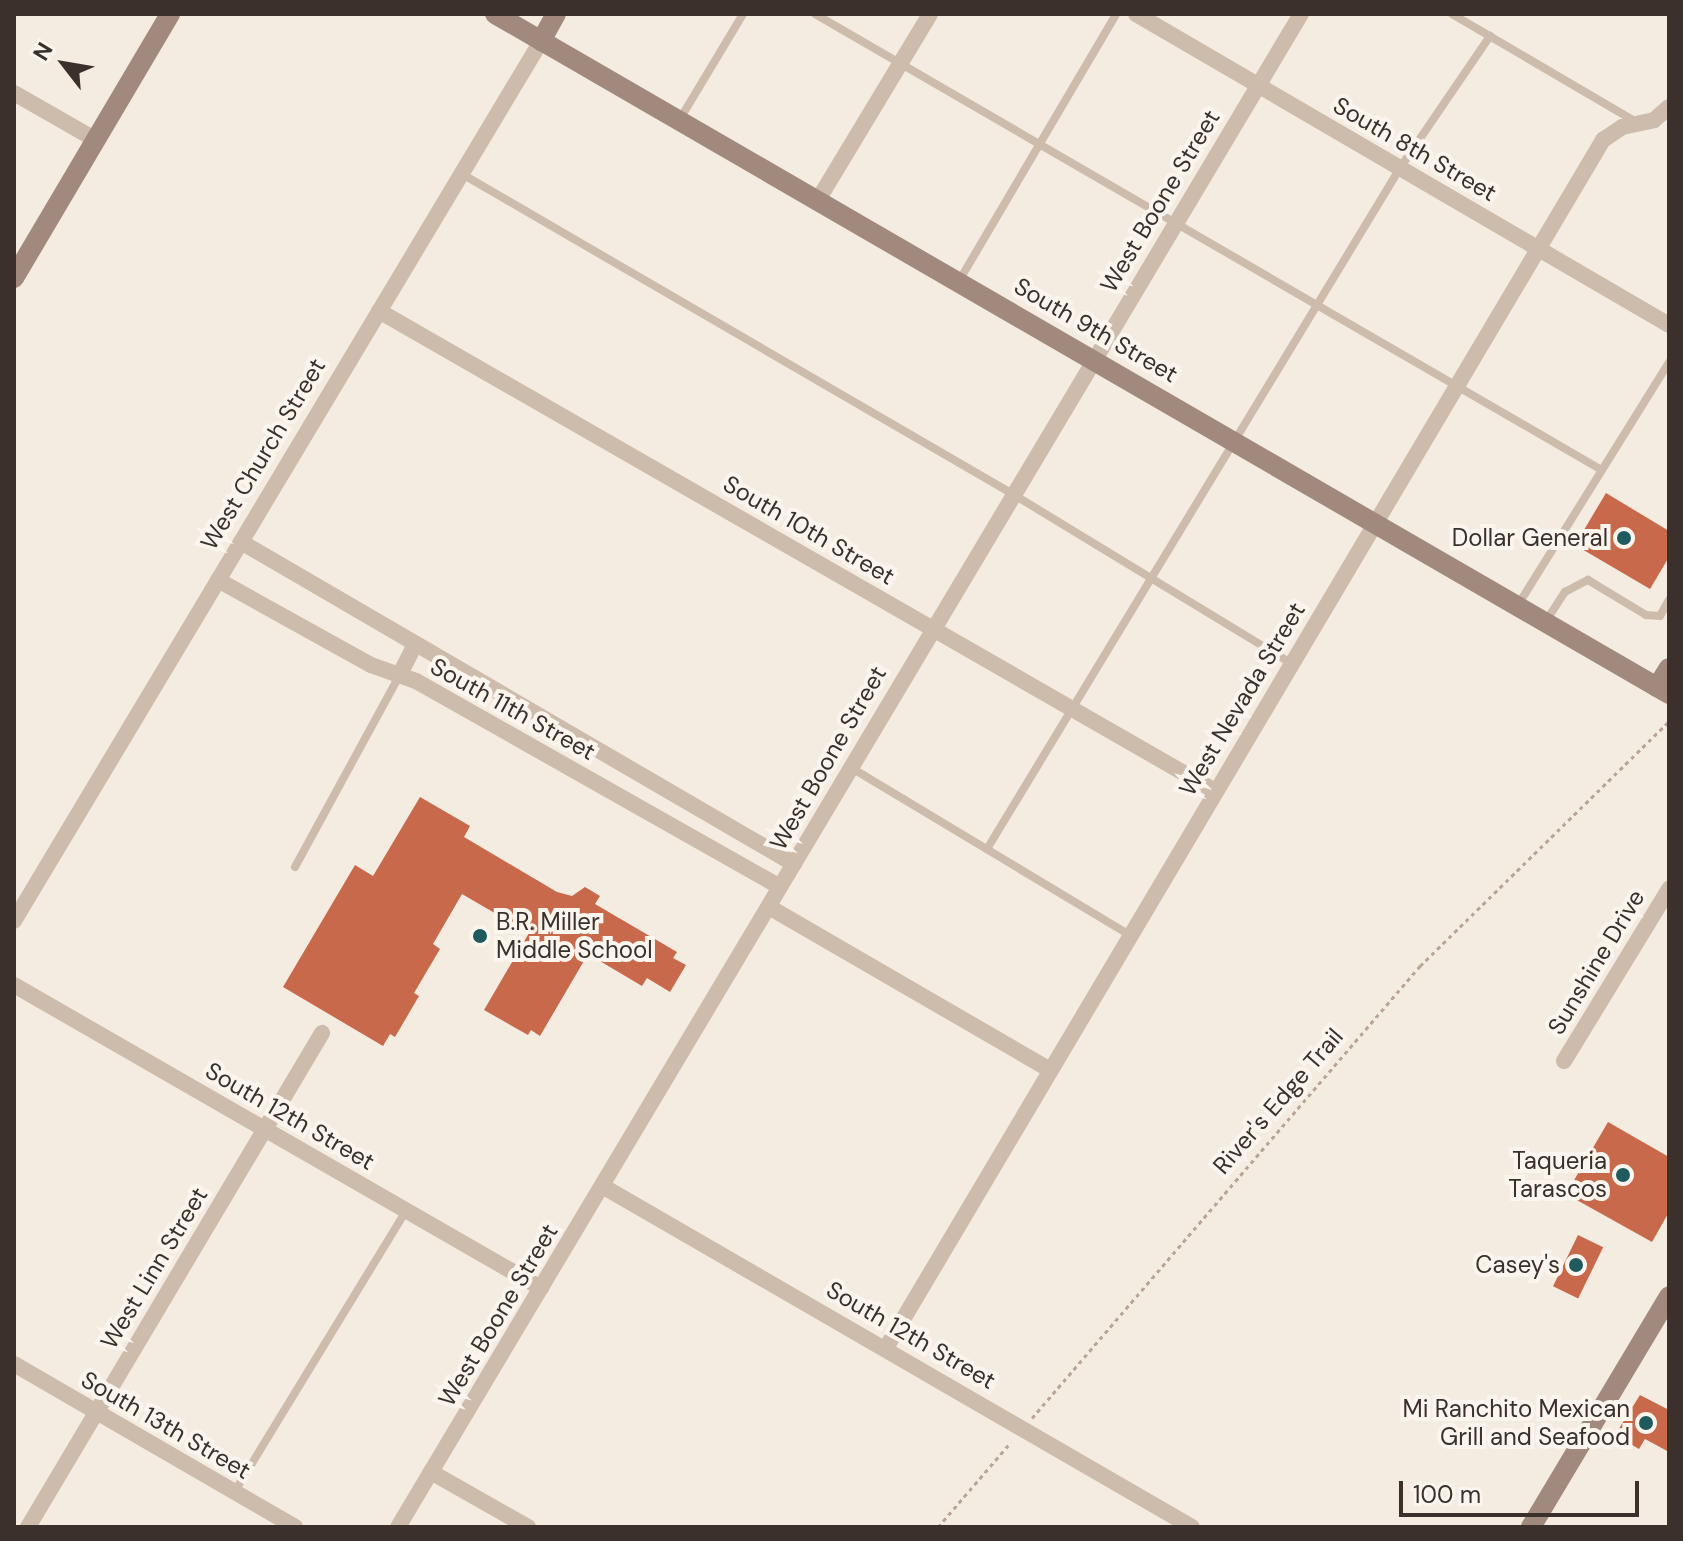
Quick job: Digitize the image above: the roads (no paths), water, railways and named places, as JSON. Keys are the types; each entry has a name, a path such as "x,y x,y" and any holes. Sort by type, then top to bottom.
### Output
{"main road":[{"path":"14,278 170,14"},
{"name":"South 9th Street","path":"495,14 1663,690"},
{"name":"West Church Street","path":"541,41 556,14"},
{"path":"1663,690 1669,668"},
{"path":"1531,1527 1669,1296"}],"street":[{"path":"818,200 930,14"},
{"name":"South 8th Street","path":"1136,14 1669,325"},
{"name":"West Boone Street","path":"398,1527 604,1187 931,627 1301,14"},
{"name":"West Church Street","path":"14,921 541,41"},
{"path":"14,93 96,140"},
{"name":"West Nevada Street","path":"886,1348 1603,140 1669,107"},
{"name":"South 10th Street","path":"379,311 1215,791"},
{"name":"South 11th Street","path":"241,542 414,646 435,650 794,864"},
{"name":"South 11th Street","path":"218,580 371,665 399,676 780,887"},
{"path":"399,676 414,646"},
{"name":"Sunshine Drive","path":"1564,1061 1669,889"},
{"path":"769,907 1050,1070"},
{"name":"South 12th Street","path":"14,985 541,1288"},
{"name":"West Linn Street","path":"28,1527 322,1033"},
{"name":"South 12th Street","path":"604,1187 1192,1527"},
{"name":"South 13th Street","path":"14,1364 295,1527"},
{"path":"431,1472 528,1527"}],"lane":[{"path":"679,120 743,14"},
{"path":"815,14 1600,469"},
{"path":"959,281 1116,14"},
{"path":"1452,14 1639,123"},
{"path":"987,849 1400,168 1490,36"},
{"path":"461,174 1011,493 1291,663"},
{"path":"1518,605 1669,362"},
{"path":"1545,621 1565,592 1588,580 1646,615 1660,616 1669,600"},
{"path":"295,867 399,676"},
{"path":"850,767 1130,935"},
{"path":"234,1492 406,1211"}],"place":[{"name":"Dollar General","path":"1624,538"},
{"name":"B.R. Miller Middle School","path":"480,936"},
{"name":"Taqueria Tarascos","path":"1623,1175"},
{"name":"Casey's","path":"1576,1265"},
{"name":"Mi Ranchito Mexican Grill and Seafood","path":"1646,1423"}]}
